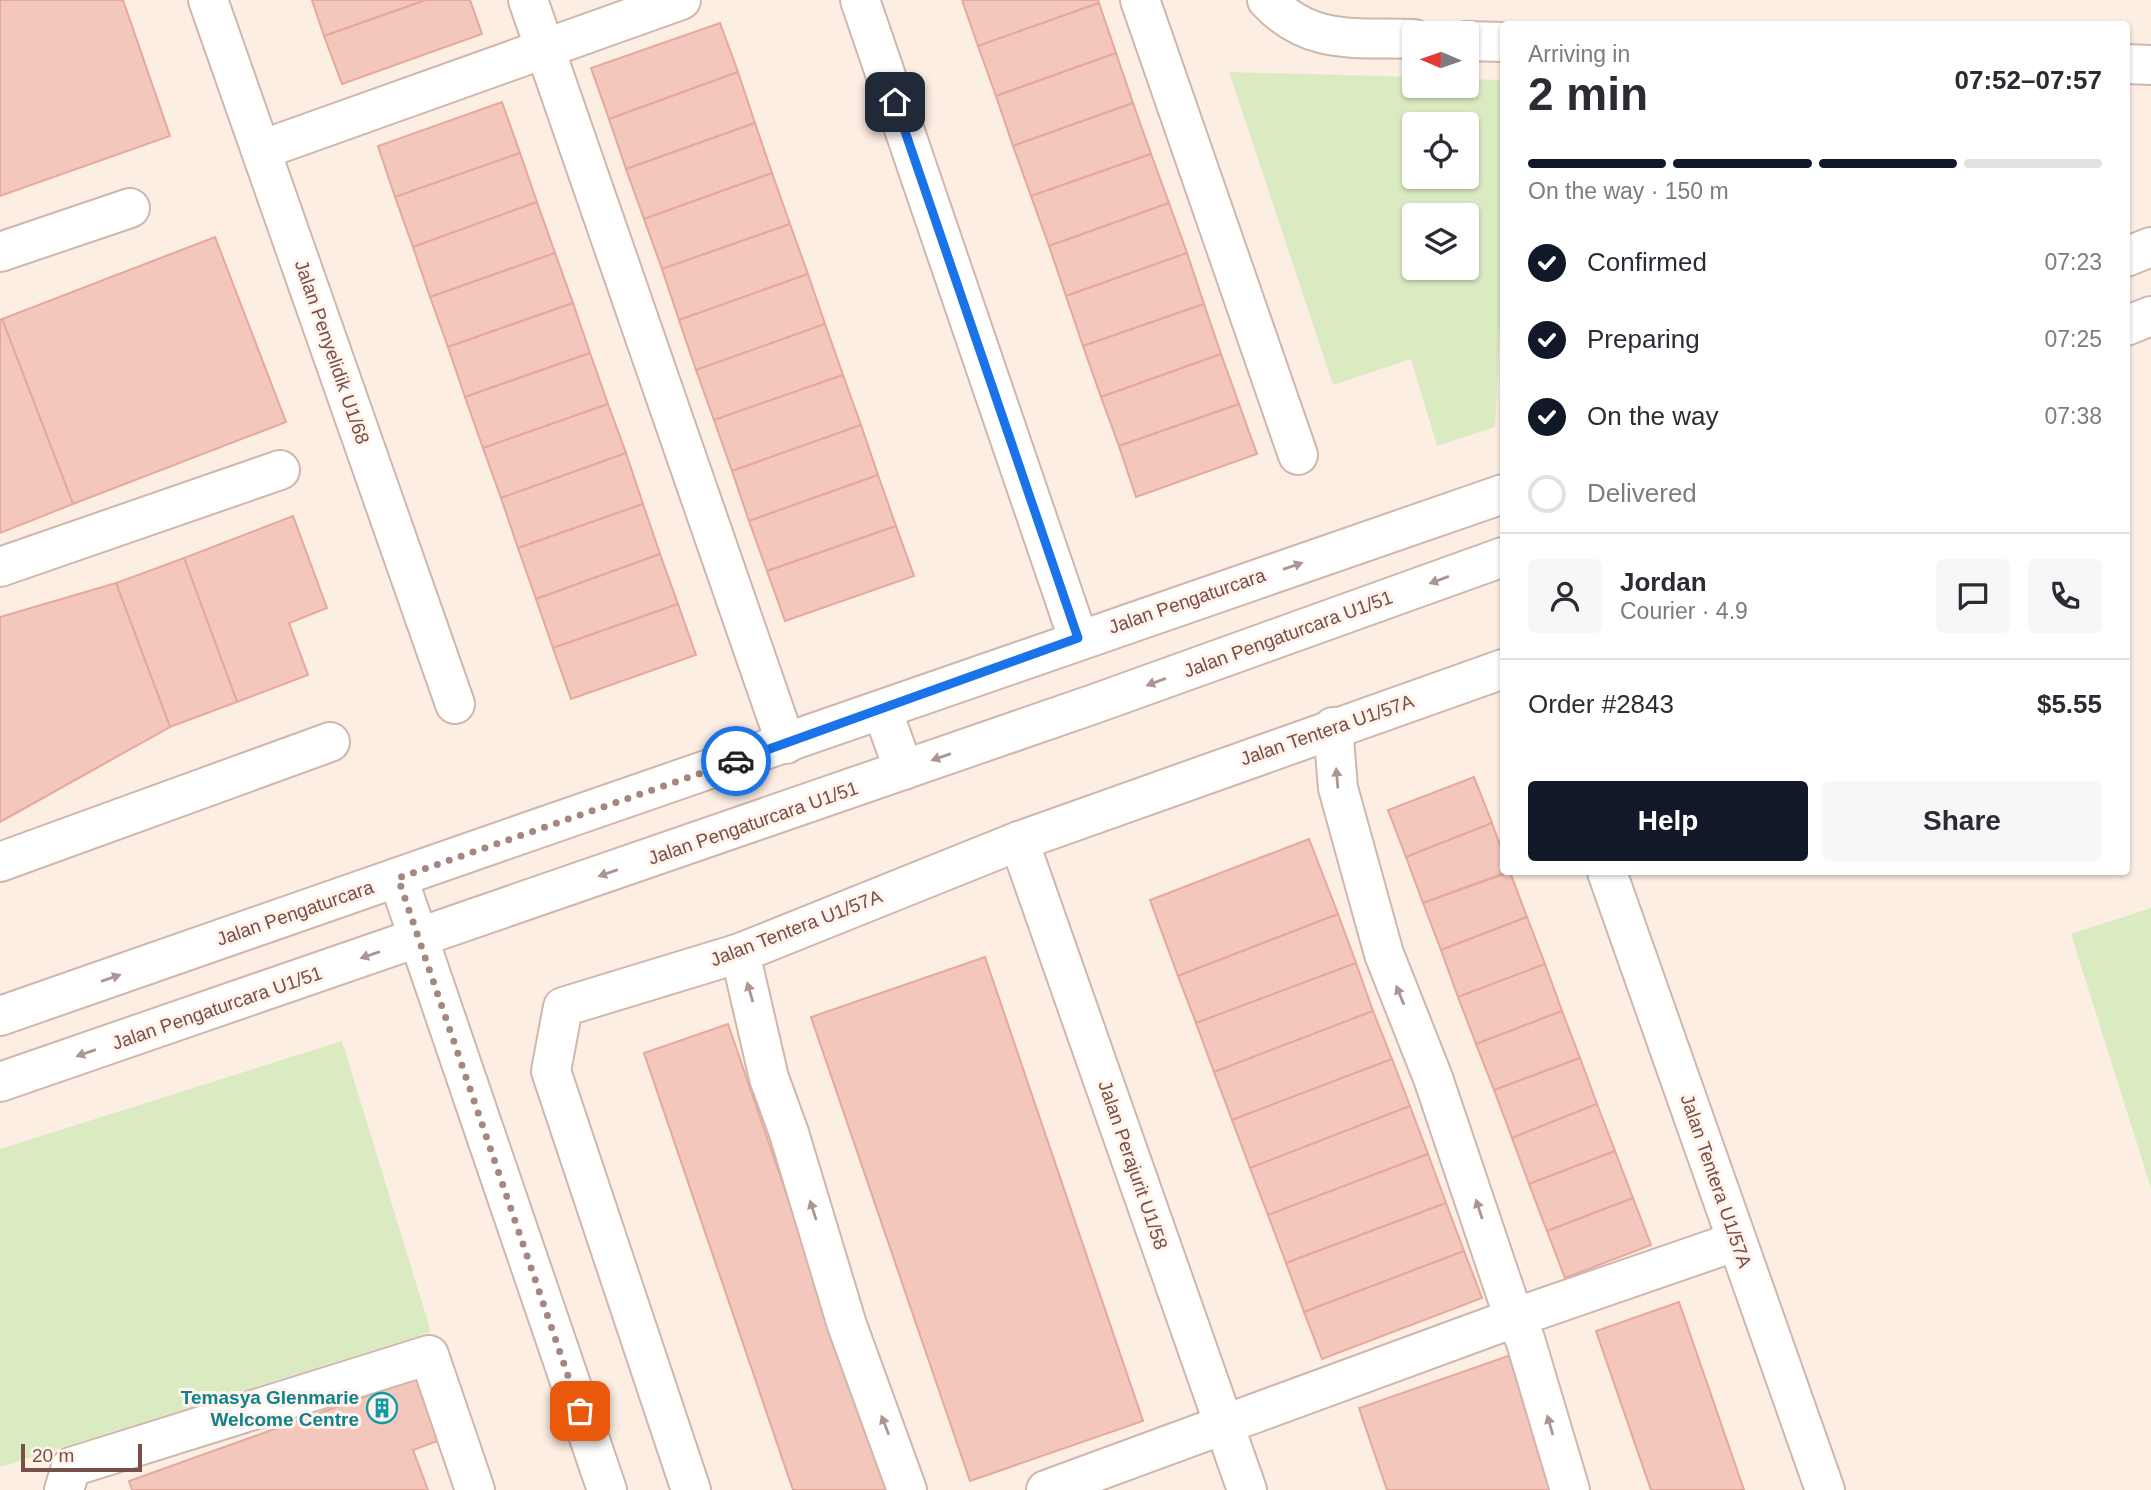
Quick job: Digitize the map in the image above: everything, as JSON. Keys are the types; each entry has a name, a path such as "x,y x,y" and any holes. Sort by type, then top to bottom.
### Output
{"street":[{"name":"Jalan Penyelidik U1/68","path":"208,0 455,704"},
{"path":"528,0 786,744"},
{"path":"261,150 681,0"},
{"path":"860,0 1078,638"},
{"path":"1140,0 1298,455"},
{"path":"1267,0 1293,23 1322,36 1402,39"},
{"path":"1479,41 1500,42"},
{"path":"2130,64 2151,65"},
{"path":"0,252 130,208"},
{"path":"2130,255 2151,247"},
{"path":"2130,324 2151,316"},
{"path":"0,567 281,470"},
{"name":"Jalan Pengaturcara","path":"0,1016 786,744 1078,638 1500,495"},
{"name":"Jalan Pengaturcara U1/51","path":"0,1082 904,770 1500,558"},
{"name":"Jalan Tentera U1/57A","path":"691,1490 551,1071 564,1007 740,953 1018,841 1333,727 1500,670"},
{"path":"882,710 904,770"},
{"path":"1333,727 1338,788 1384,954 1433,1077 1514,1318 1525,1339 1570,1490"},
{"path":"0,862 330,742"},
{"name":"Jalan Perajurit U1/58","path":"1018,841 1247,1490"},
{"name":"Jalan Tentera U1/57A","path":"1608,875 1825,1490"},
{"path":"398,878 607,1490"},
{"path":"740,953 769,1078 789,1133 847,1325 907,1490"},
{"path":"1046,1490 1225,1427 1514,1318 1737,1241"},
{"path":"64,1490 71,1467 429,1354 475,1490"}],"green space":[{"path":"1229,72 1402,77 1402,98 1479,98 1479,79 1500,80 1500,328 1495,427 1437,446 1411,359 1333,385"},
{"path":"2151,908 2151,1188 2071,934"},
{"path":"342,1041 431,1332 0,1467 0,1149"}],"building":[{"path":"0,0 123,0 170,136 0,196"},
{"path":"312,0 426,0 324,36"},
{"path":"426,0 470,0 482,34 342,84 324,36"},
{"path":"962,0 1098,0 1099,3 978,46"},
{"path":"1099,3 1116,53 996,96 978,46"},
{"path":"720,23 738,72 609,119 591,68"},
{"path":"1116,53 1133,103 1013,146 996,96"},
{"path":"738,72 755,123 626,169 609,119"},
{"path":"502,102 520,153 395,197 378,146"},
{"path":"1133,103 1151,154 1031,196 1013,146"},
{"path":"755,123 772,173 644,219 626,169"},
{"path":"520,153 537,202 413,247 395,197"},
{"path":"1151,154 1169,203 1049,246 1031,196"},
{"path":"772,173 790,224 662,269 644,219"},
{"path":"537,202 555,253 430,297 413,247"},
{"path":"1169,203 1187,253 1066,296 1049,246"},
{"path":"790,224 808,274 679,320 662,269"},
{"path":"215,237 286,422 73,504 2,319"},
{"path":"555,253 573,303 448,347 430,297"},
{"path":"1187,253 1204,304 1083,346 1066,296"},
{"path":"808,274 825,324 696,370 679,320"},
{"path":"573,303 590,353 465,397 448,347"},
{"path":"1204,304 1221,354 1101,397 1083,346"},
{"path":"2,319 73,504 0,533 0,320"},
{"path":"825,324 843,375 714,420 696,370"},
{"path":"590,353 608,404 483,448 465,397"},
{"path":"1221,354 1239,404 1119,446 1101,397"},
{"path":"843,375 861,425 732,471 714,420"},
{"path":"608,404 626,453 501,498 483,448"},
{"path":"1239,404 1257,454 1136,497 1119,446"},
{"path":"861,425 878,475 749,521 732,471"},
{"path":"626,453 643,504 518,548 501,498"},
{"path":"878,475 896,526 767,571 749,521"},
{"path":"643,504 660,554 536,599 518,548"},
{"path":"293,516 327,608 289,623 308,675 237,702 184,558"},
{"path":"896,526 914,576 785,621 767,571"},
{"path":"660,554 678,604 553,648 536,599"},
{"path":"184,558 237,702 170,727 116,583"},
{"path":"116,583 170,727 0,822 0,617"},
{"path":"678,604 696,655 571,699 553,648"},
{"path":"1474,777 1492,823 1406,857 1388,810"},
{"path":"1492,823 1500,846 1500,875 1423,903 1406,857"},
{"path":"1309,839 1338,914 1178,976 1150,900"},
{"path":"1502,875 1511,875 1527,917 1441,950 1423,903"},
{"path":"1338,914 1356,963 1196,1023 1178,976"},
{"path":"1527,917 1545,964 1458,997 1441,950"},
{"path":"985,957 1143,1421 970,1481 811,1017"},
{"path":"1356,963 1373,1011 1214,1072 1196,1023"},
{"path":"1545,964 1562,1011 1476,1044 1458,997"},
{"path":"1373,1011 1392,1059 1232,1120 1214,1072"},
{"path":"1562,1011 1580,1058 1494,1090 1476,1044"},
{"path":"728,1024 888,1490 793,1490 644,1053"},
{"path":"1580,1058 1597,1104 1512,1138 1494,1090"},
{"path":"1392,1059 1410,1106 1250,1168 1232,1120"},
{"path":"1597,1104 1615,1151 1529,1184 1512,1138"},
{"path":"1410,1106 1428,1154 1268,1215 1250,1168"},
{"path":"1615,1151 1633,1198 1547,1231 1529,1184"},
{"path":"1428,1154 1446,1203 1286,1263 1268,1215"},
{"path":"1633,1198 1651,1245 1565,1278 1547,1231"},
{"path":"1446,1203 1464,1251 1304,1312 1286,1263"},
{"path":"1464,1251 1482,1298 1322,1359 1304,1312"},
{"path":"1679,1302 1744,1490 1651,1490 1596,1331"},
{"path":"1511,1355 1557,1490 1387,1490 1359,1408"},
{"name":"Temasya Glenmarie Welcome Centre","path":"420,1377 443,1439 413,1450 428,1490 132,1490 129,1481"}],"way so far":[{"path":"580,1411 398,878 736,761"}],"place":[{"name":"Temasya Glenmarie Welcome Centre","path":"382,1408"}],"route":[{"path":"736,761 1078,638 895,102"}]}
